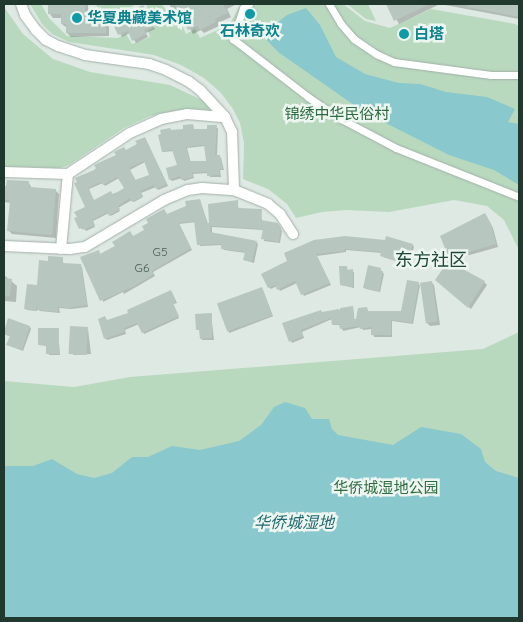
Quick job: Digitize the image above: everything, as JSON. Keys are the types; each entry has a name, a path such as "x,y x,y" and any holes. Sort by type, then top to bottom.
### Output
{"street":[{"path":"21,4 29,22 52,43 85,55 149,64 188,81 200,90 225,116 230,124 234,142 234,190"},
{"path":"249,4 243,8 233,39 308,97 341,118 396,148 519,197"},
{"path":"329,4 341,24 354,39 376,54 394,62 491,75 519,75"},
{"path":"4,172 68,174 130,133 161,119 187,114 225,116"},
{"path":"61,249 68,174"},
{"path":"4,246 76,249 93,243 152,206 177,194 202,188 234,190 268,204 280,214 292,234"}],"green space":[{"name":"锦绣中华民俗村","path":"30,4 41,4 49,18 67,36 118,38 126,34 132,44 150,37 148,31 155,27 146,4 162,4 169,16 176,12 186,34 195,29 200,38 229,25 241,4 343,4 365,21 390,28 431,9 519,26 519,250 504,220 487,206 454,200 389,212 346,210 322,212 296,218 287,204 268,189 243,179 244,143 240,123 233,109 221,93 204,78 181,65 154,55 69,42 52,34 42,24"},
{"path":"95,4 137,4 107,18"},
{"path":"347,4 368,4 376,21 366,19"},
{"path":"4,7 23,34 53,59 90,72 170,85 202,100 212,110 184,109 150,116 124,128 69,165 60,168 4,167"},
{"name":"华侨城湿地","path":"519,332 519,618 4,618 4,381 74,387 130,377 483,349"}],"water":[{"path":"306,8 320,25 336,57 365,74 399,83 420,84 446,92 487,97 515,109 508,122 519,124 519,185 494,170 449,155 364,112 278,52 260,33 271,28 287,15"},
{"name":"华侨城湿地","path":"285,402 305,408 312,419 329,419 332,429 338,435 393,445 421,427 461,434 481,449 485,462 496,471 519,478 519,618 4,618 4,466 33,466 52,459 77,474 94,478 112,473 132,457 148,457 172,446 200,450 239,441 261,425 274,407"}],"building":[{"name":"华夏典藏美术馆","path":"48,4 85,4 85,11 93,11 93,22 106,22 106,33 66,33 66,24 61,24 61,14 48,14"},
{"path":"175,4 223,4 228,13 215,19 216,22 200,30 197,26 188,30"},
{"path":"386,4 430,4 394,21"},
{"path":"468,4 519,4 519,17 468,7"},
{"path":"143,5 153,26 144,30 146,34 132,41 128,31 118,35 111,20"},
{"path":"193,124 194,129 207,129 207,125 217,125 215,155 220,155 223,169 219,169 220,175 207,176 207,172 192,173 193,177 181,180 180,176 169,180 166,168 177,165 172,150 162,152 158,135 161,134 160,130 170,128 171,130 183,129 183,125","holes":["204,145 206,161 190,161 186,147"]},
{"path":"145,137 167,184 156,189 154,185 140,191 143,196 132,202 130,198 118,206 120,209 109,216 107,212 92,220 95,225 83,230 82,227 79,229 74,218 77,217 74,212 85,207 74,183 77,182 75,178 94,170 96,168 94,165 116,155 114,152 124,147 126,150 137,144 135,141","holes":["144,161 149,175 135,180 129,168","117,177 124,188 113,195 111,191 94,200 88,188 101,182 103,185"]},
{"path":"7,180 29,181 29,187 56,189 52,235 7,231 10,200 4,200 4,186 6,186"},
{"path":"200,199 207,223 209,223 208,204 238,200 238,208 262,209 261,220 278,223 281,228 279,242 261,239 263,229 211,226 210,232 257,241 252,262 243,260 245,252 221,249 221,244 197,245 194,221 179,223 191,248 152,271 154,274 135,286 100,301 80,257 99,250 100,254 115,246 112,242 130,231 133,236 144,230 142,226 148,223 146,219 164,209 167,214 186,206 185,201"},
{"path":"485,213 491,224 496,244 449,258 440,236"},
{"path":"345,236 385,240 386,236 413,244 407,264 380,256 381,252 345,249 345,251 316,254 330,283 301,295 295,281 277,290 275,285 268,288 261,274 287,261 284,253 314,240"},
{"path":"48,256 63,257 63,263 81,264 87,305 68,308 58,307 58,312 37,310 37,305 36,310 24,309 27,284 37,285 39,260 48,261"},
{"path":"448,261 485,281 468,308 435,280"},
{"path":"368,265 381,268 380,271 383,271 379,291 363,288"},
{"path":"339,266 347,266 347,270 353,269 353,287 340,285"},
{"path":"4,278 12,279 10,296 4,296"},
{"path":"407,280 419,282 412,323 391,320 391,335 371,335 371,327 360,329 359,326 340,329 339,324 332,325 331,318 301,330 303,336 289,342 282,323 321,310 322,312 339,309 340,311 340,308 353,306 354,319 356,319 358,308 367,307 368,311 401,311"},
{"path":"432,281 438,322 426,323 420,283"},
{"path":"262,287 272,315 227,332 217,303"},
{"path":"171,290 176,301 173,303 179,316 142,333 137,323 124,328 125,332 104,339 98,319 105,316 107,320 128,313 127,310"},
{"path":"212,313 212,338 200,339 199,330 196,330 195,314"},
{"path":"8,318 30,326 22,350 6,345 10,336 4,334"},
{"path":"70,326 88,327 87,355 69,354"},
{"path":"38,328 59,328 59,354 46,354 46,345 38,345"}],"place":[{"name":"石林奇欢","path":"250,14"},
{"name":"华夏典藏美术馆","path":"77,18"},
{"name":"白塔","path":"404,34"}],"district":[{"name":"东方社区","path":"431,260"}],"park label":[{"name":"华侨城湿地公园","path":"386,488"}]}
